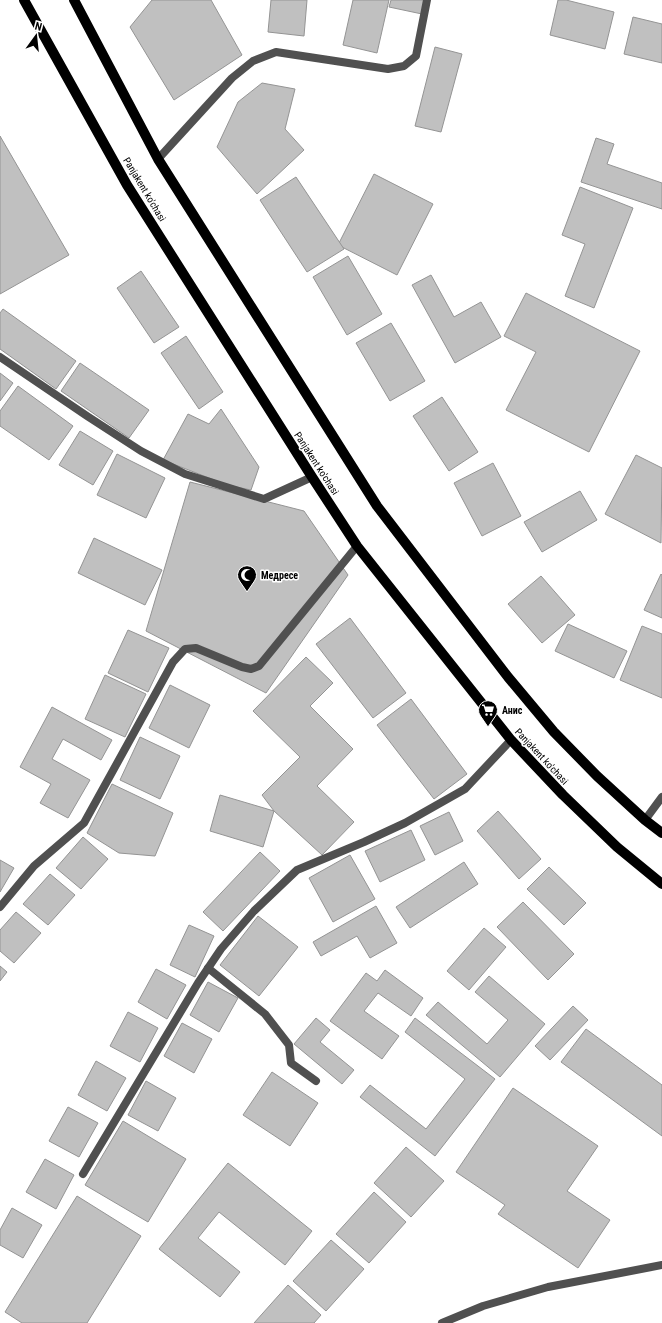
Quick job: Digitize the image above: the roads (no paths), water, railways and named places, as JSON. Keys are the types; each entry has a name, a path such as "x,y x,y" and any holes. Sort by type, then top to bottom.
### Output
{"main road":[{"name":"Panjakent ko'chasi","path":"24,0 127,185 357,546 511,740 563,795 617,846 662,884"},
{"path":"74,0 158,159 377,506 508,677 554,732 597,776 645,820 662,833"}],"street":[{"path":"158,159 232,78 252,61 276,52 388,69 404,66 416,56 427,0"},
{"path":"0,357 129,443 185,474 264,499 312,477"},
{"path":"0,907 34,866 84,823 172,662 185,649 196,648 242,667 252,669 259,666 357,546"},
{"path":"83,1174 185,1002 208,968 254,911 297,870 405,823 465,789 511,740"},
{"path":"645,820 662,797"},
{"path":"208,968 265,1014 288,1045 291,1063 316,1081"},
{"path":"442,1323 483,1306 548,1287 662,1265"}],"place":[{"name":"Медресе","path":"247,592"},
{"name":"Анис","path":"488,727"}]}
